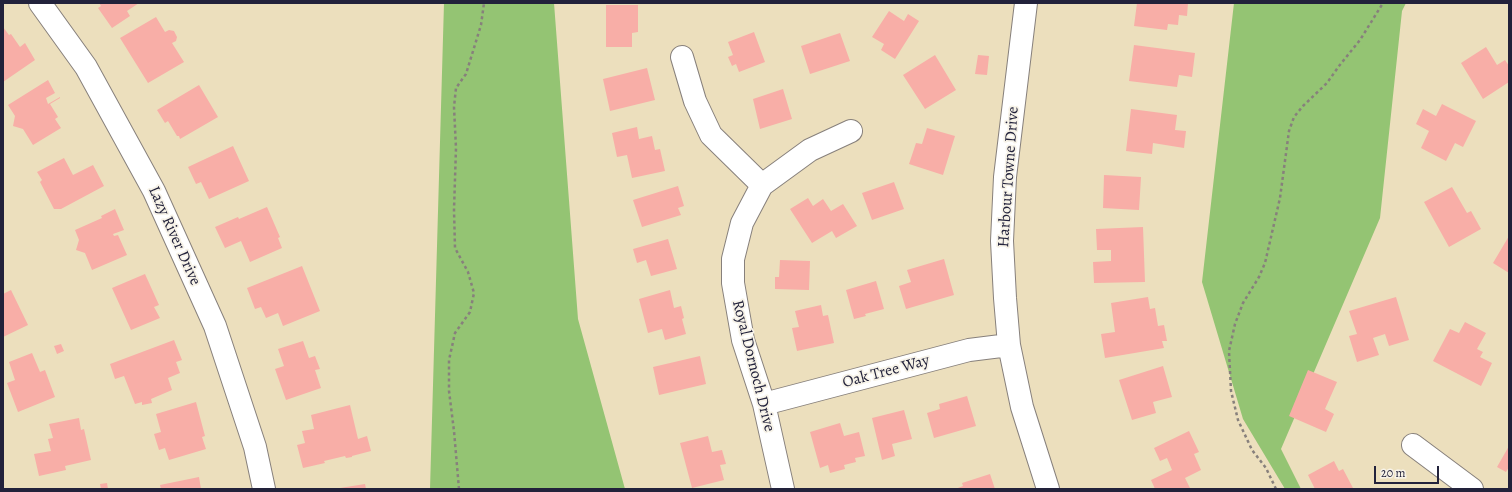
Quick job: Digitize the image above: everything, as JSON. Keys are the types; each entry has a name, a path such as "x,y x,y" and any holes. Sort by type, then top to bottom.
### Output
{"street":[{"name":"Lazy River Drive","path":"40,3 86,67 154,191 215,326 255,447 264,489"},
{"name":"Harbour Towne Drive","path":"1026,3 1005,177 1002,241 1008,345 1022,407 1048,489"},
{"path":"682,57 695,101 711,135 762,185"},
{"name":"Royal Dornoch Drive","path":"783,489 764,404 743,340 733,283 733,259 742,223 762,185 810,150 851,130"},
{"name":"Oak Tree Way","path":"764,404 969,350 1008,345"},
{"path":"1413,445 1472,489"}],"path":[{"path":"459,489 449,391 449,360 456,333 470,312 474,293 468,272 456,248 454,210 456,148 454,107 456,88 466,74 481,25 484,3"},
{"path":"1276,489 1266,468 1252,450 1238,420 1231,391 1228,351 1242,303 1259,277 1265,262 1280,198 1289,131 1294,117 1303,106 1327,83 1360,40 1383,3"}],"green space":[{"path":"444,3 554,3 578,319 625,489 430,489"},
{"path":"1234,3 1406,3 1402,11 1380,218 1281,449 1301,489 1285,489 1243,419 1202,282"}],"building":[{"path":"99,3 139,3 127,11 130,16 112,28 98,8 101,6"},
{"path":"1137,3 1188,3 1187,16 1179,15 1178,25 1168,24 1167,30 1134,26"},
{"path":"606,5 638,5 638,32 632,33 632,47 606,47"},
{"path":"889,11 904,21 908,14 919,21 895,59 881,50 884,44 872,37"},
{"path":"156,17 165,32 169,30 174,31 177,37 176,41 172,43 184,62 148,83 120,38"},
{"path":"3,27 9,35 11,34 20,47 25,43 35,60 3,82"},
{"path":"754,32 765,62 739,72 736,64 732,66 728,57 733,55 728,42"},
{"path":"840,33 850,61 810,74 801,46"},
{"path":"1134,45 1195,53 1192,77 1179,75 1177,87 1129,81"},
{"path":"1486,47 1497,65 1505,60 1509,66 1509,82 1483,99 1461,63"},
{"path":"935,55 956,90 925,109 903,75"},
{"path":"978,55 989,56 987,75 975,74"},
{"path":"647,68 655,100 610,111 603,79"},
{"path":"48,80 55,93 46,98 48,104 60,97 50,104 58,117 55,119 61,128 33,145 23,129 13,126 15,116 8,105"},
{"path":"199,85 218,117 180,139 168,121 165,123 157,110"},
{"path":"783,89 792,119 760,129 753,99"},
{"path":"1442,104 1476,121 1463,147 1455,143 1446,161 1421,148 1429,131 1416,124 1423,109 1436,116"},
{"path":"1131,109 1177,115 1175,130 1186,131 1184,148 1153,143 1152,154 1126,151"},
{"path":"637,127 639,139 652,136 655,150 660,149 665,171 632,178 627,155 617,157 612,133"},
{"path":"927,128 955,136 943,175 909,164 916,143 922,144"},
{"path":"233,146 249,181 209,199 201,182 196,184 188,167"},
{"path":"64,158 73,175 93,165 104,186 61,209 54,209 40,182 42,180 37,172"},
{"path":"1104,175 1141,177 1139,210 1103,208"},
{"path":"894,182 904,209 872,220 862,193"},
{"path":"678,186 684,206 678,208 681,215 642,227 633,200"},
{"path":"1452,187 1467,213 1471,211 1481,229 1449,247 1424,202"},
{"path":"808,198 813,206 823,199 831,211 843,204 857,226 836,238 832,231 812,243 790,209"},
{"path":"267,207 280,237 278,238 282,248 250,262 241,241 225,248 215,227"},
{"path":"115,209 124,230 113,234 114,236 118,235 127,255 92,270 85,253 76,250 79,240 75,230 102,218 101,216"},
{"path":"1143,227 1145,282 1094,283 1093,262 1111,261 1111,250 1097,250 1096,229"},
{"path":"1509,236 1509,273 1493,263"},
{"path":"668,239 677,269 651,276 646,260 637,263 633,249"},
{"path":"944,259 954,295 906,309 899,286 911,282 907,270"},
{"path":"780,260 810,261 809,290 775,289 775,277 779,277"},
{"path":"302,266 320,311 283,326 278,313 266,318 261,307 255,309 247,288"},
{"path":"145,274 159,305 154,307 160,318 131,330 112,288"},
{"path":"876,281 884,309 865,314 866,316 854,319 846,290"},
{"path":"11,290 28,325 3,337 3,294"},
{"path":"670,290 674,308 681,306 684,318 682,319 686,334 665,340 662,329 648,333 639,299"},
{"path":"1148,297 1150,309 1155,308 1158,326 1164,325 1167,341 1162,341 1164,348 1105,358 1101,334 1115,332 1111,303"},
{"path":"1396,297 1409,340 1389,346 1385,334 1373,338 1379,355 1357,362 1349,336 1357,334 1349,311"},
{"path":"821,305 823,316 828,315 834,343 797,351 792,328 799,327 795,311"},
{"path":"1465,322 1486,333 1477,349 1483,352 1480,357 1492,363 1481,386 1433,361 1450,329 1459,333"},
{"path":"174,340 182,360 176,362 180,373 168,378 172,390 151,399 152,403 142,405 142,402 135,404 124,376 115,379 110,364"},
{"path":"303,341 309,358 315,356 320,369 315,370 321,388 286,400 275,369 284,366 278,349"},
{"path":"61,344 64,351 57,354 54,346"},
{"path":"32,353 40,372 45,370 55,397 18,412 7,383 15,380 9,362"},
{"path":"700,356 706,384 659,395 653,367"},
{"path":"1163,366 1172,397 1153,402 1156,413 1132,420 1119,380"},
{"path":"1308,370 1337,382 1325,409 1334,414 1326,432 1289,416"},
{"path":"967,396 976,426 934,438 927,413 940,409 939,404"},
{"path":"196,402 205,436 202,437 206,449 169,460 165,448 159,450 154,434 161,432 156,414"},
{"path":"350,405 358,439 367,436 371,451 352,457 346,458 345,456 324,461 325,463 303,468 297,445 305,443 302,431 314,429 311,415"},
{"path":"904,410 912,439 892,444 895,456 882,460 872,418"},
{"path":"79,418 81,430 84,429 91,460 65,466 66,470 39,476 34,454 51,451 48,439 53,438 49,424"},
{"path":"840,423 844,436 859,432 865,456 855,458 856,462 844,465 845,469 830,473 828,465 820,468 810,432"},
{"path":"1189,431 1199,452 1194,454 1201,470 1185,478 1190,488 1155,489 1151,480 1172,470 1167,458 1160,461 1154,448"},
{"path":"708,436 712,452 722,450 726,464 720,465 724,480 692,488 680,443"},
{"path":"1509,446 1509,467 1506,472 1497,467"},
{"path":"1334,461 1339,471 1343,469 1353,488 1315,489 1308,475"},
{"path":"990,474 995,489 955,489 963,486 962,483"},
{"path":"199,477 201,489 161,489 160,485"},
{"path":"107,483 108,489 101,489 100,484"},
{"path":"365,484 366,489 340,488"}]}
